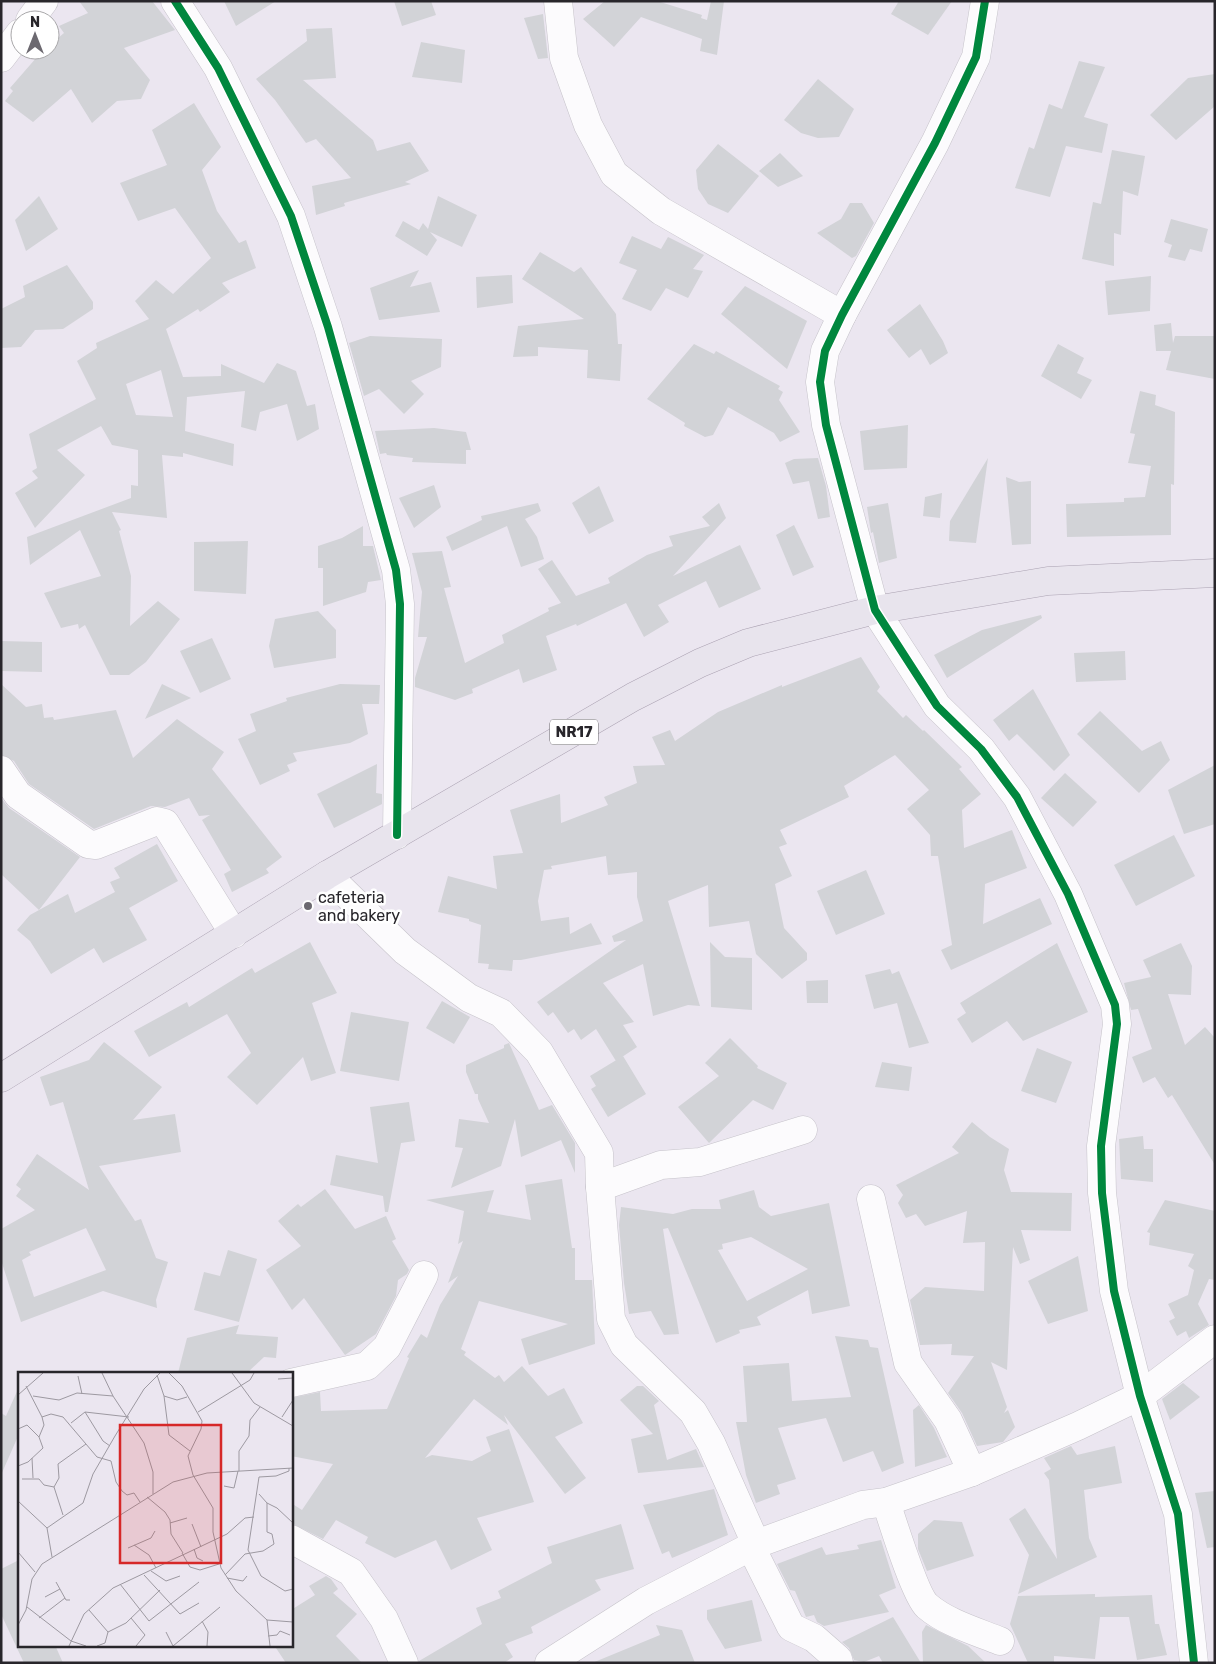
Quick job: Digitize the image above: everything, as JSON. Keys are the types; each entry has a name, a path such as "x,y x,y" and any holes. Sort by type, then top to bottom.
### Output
{"main road":[{"name":"NR17","path":"1,1078 327,875 633,697 700,662 748,643 876,610 1048,581 1215,573"}],"street":[{"path":"175,1 218,68 291,216 328,327 396,570 400,604 397,835"},
{"path":"558,1 564,58 588,125 614,174 661,211 842,315"},
{"path":"985,1 976,57 935,143 842,315 825,351 820,382 826,425 876,610 937,706 981,749 1017,796 1068,894 1115,1004 1117,1024 1101,1146 1102,1193 1114,1291 1140,1396 1178,1514 1194,1663"},
{"path":"1,58 10,46"},
{"path":"1,770 18,796 88,844 96,845 157,821 165,823 234,934"},
{"path":"327,875 405,951 469,998 501,1013 539,1052 600,1153 600,1186 611,1319 624,1345 693,1412 711,1443 753,1545 791,1627 814,1638 838,1659 838,1663"},
{"path":"600,1186 661,1165 700,1162 802,1130"},
{"path":"871,1199 908,1363 948,1420 972,1472"},
{"path":"292,1384 367,1366 387,1347 424,1275"},
{"path":"549,1663 646,1601 753,1545 863,1506 886,1502 972,1472 1078,1426 1140,1396 1215,1339"},
{"path":"886,1502 901,1548 925,1604 947,1619 1000,1641"},
{"path":"292,1540 352,1572 384,1619 404,1663"}],"building":[{"path":"79,1 152,1 175,30 124,48 150,80 141,99 117,101 92,123 71,89 33,122 5,101 13,91 10,88 34,60 60,60 60,36 64,33 60,26 88,13"},
{"path":"224,1 276,1 236,26"},
{"path":"394,1 431,1 436,15 402,26"},
{"path":"605,1 657,1 702,15 701,18 707,20 711,1 724,1 717,55 700,51 702,39 641,17 614,47 583,19"},
{"path":"899,1 952,1 928,35 891,14"},
{"path":"543,14 548,58 538,59 524,18"},
{"path":"332,28 336,78 303,80 373,140 377,151 410,142 429,171 405,182 411,184 344,203 345,206 316,215 312,186 351,178 316,139 306,143 275,100 256,79 307,41 306,29"},
{"path":"421,42 465,50 462,83 412,77"},
{"path":"1079,61 1105,67 1084,117 1108,124 1102,153 1066,146 1050,197 1015,188 1029,147 1034,149 1049,104 1062,109"},
{"path":"1215,74 1215,106 1176,140 1150,115 1188,78"},
{"path":"818,79 854,109 839,137 818,138 801,133 784,120"},
{"path":"194,103 221,147 202,170 217,211 239,243 246,240 256,268 222,283 230,292 200,312 198,309 166,329 183,377 221,376 221,364 264,383 277,363 296,371 307,406 315,404 319,429 297,441 287,404 260,412 256,431 241,427 245,391 187,397 185,431 234,444 233,466 183,453 183,457 162,455 167,518 112,512 121,530 119,531 131,576 130,626 158,601 180,619 146,662 129,675 110,675 85,625 79,629 78,624 61,628 44,593 101,576 80,530 30,565 27,537 131,498 131,485 138,486 138,450 112,445 101,426 57,450 85,475 35,528 15,493 38,478 32,471 37,468 29,434 96,399 77,361 97,348 96,343 149,319 135,301 156,280 173,294 211,258 175,208 138,221 120,183 167,165 152,130","holes":["161,370 173,417 136,415 126,384"]},
{"path":"718,144 759,176 728,213 708,204 698,189 696,170"},
{"path":"1112,150 1145,156 1138,196 1123,191 1121,235 1114,233 1114,266 1082,259 1093,202 1101,204"},
{"path":"780,153 803,176 778,187 759,171"},
{"path":"39,196 58,229 26,251 15,220"},
{"path":"438,196 477,215 462,247 430,232 437,240 427,256 395,236 403,221 419,230 423,223 428,229"},
{"path":"850,203 862,203 874,223 856,256 852,258 817,233 841,219"},
{"path":"1171,219 1208,229 1202,252 1190,249 1185,261 1168,257 1172,245 1164,242"},
{"path":"632,236 661,249 668,237 704,255 693,269 703,271 688,298 666,288 651,311 622,299 637,270 619,263"},
{"path":"540,252 574,272 581,267 616,314 618,344 622,344 620,381 587,378 588,350 538,347 538,356 513,357 518,326 584,319 522,279"},
{"path":"67,265 93,302 93,309 63,329 35,330 21,347 1,348 1,309 25,297 23,286"},
{"path":"419,270 410,287 431,282 440,312 379,320 370,288"},
{"path":"512,275 513,303 477,308 476,277"},
{"path":"1151,276 1150,311 1108,315 1105,281"},
{"path":"745,286 807,321 787,369 721,314"},
{"path":"920,304 943,341 948,353 930,365 921,349 909,358 887,330"},
{"path":"1171,323 1173,343 1175,336 1215,336 1215,379 1166,370 1171,351 1156,351 1154,325"},
{"path":"370,336 442,339 441,367 411,381 424,394 404,414 379,389 364,396 349,343"},
{"path":"694,344 714,354 716,351 780,386 778,389 783,392 779,400 800,432 780,442 774,433 728,407 713,435 705,437 684,426 685,423 647,399"},
{"path":"1058,344 1084,358 1077,373 1092,380 1081,399 1041,376"},
{"path":"1140,391 1156,395 1155,405 1175,412 1174,485 1171,484 1171,535 1067,537 1066,504 1124,502 1124,498 1145,497 1151,466 1128,463 1135,434 1130,433"},
{"path":"908,425 907,468 864,470 860,431"},
{"path":"434,428 466,432 471,450 466,450 466,464 412,462 413,458 387,455 386,453 380,454 375,431"},
{"path":"818,458 826,486 830,517 818,519 809,481 793,484 785,463 794,459"},
{"path":"988,458 976,543 949,541 950,521"},
{"path":"1006,477 1019,482 1031,481 1031,544 1012,545"},
{"path":"434,485 441,507 414,528 399,498"},
{"path":"599,486 614,521 589,534 572,503"},
{"path":"942,493 940,518 923,516 925,497"},
{"path":"538,503 541,511 525,519 537,537 544,559 521,567 507,526 452,551 446,537 482,520 481,516"},
{"path":"719,503 726,518 673,576 740,545 761,589 719,608 706,581 658,605 669,622 644,637 626,603 577,626 576,624 546,636 557,670 523,683 519,669 472,689 473,693 455,700 415,687 415,678 427,637 418,637 422,592 412,553 442,551 451,587 444,588 465,663 504,643 502,635 549,611 548,608 561,603 538,569 552,560 576,596 610,583 608,578 647,555 673,546 669,536 710,526 702,517"},
{"path":"888,503 897,558 879,563 873,532 871,533 867,507"},
{"path":"794,525 814,567 793,576 776,535"},
{"path":"363,526 363,546 373,546 381,580 368,582 366,592 323,606 323,568 318,568 318,546 342,538"},
{"path":"248,541 246,594 194,591 194,542"},
{"path":"318,611 336,630 336,658 274,668 269,646 275,619"},
{"path":"1041,615 1042,618 947,678 934,655 982,630"},
{"path":"212,638 231,679 200,693 180,651"},
{"path":"1,641 42,642 42,672 1,671"},
{"path":"1125,651 1126,680 1076,682 1074,653"},
{"path":"861,657 880,687 877,691 903,718 906,715 962,767 959,769 981,794 962,810 964,848 1012,830 1027,868 985,884 983,924 1040,898 1052,924 951,970 941,950 952,945 938,856 931,856 930,835 907,809 929,790 895,755 844,786 849,797 780,830 787,844 779,847 792,876 775,884 784,928 807,953 807,960 782,979 756,954 749,921 709,927 708,885 668,901 700,1006 688,1005 653,1016 643,964 603,983 634,1022 623,1025 637,1047 616,1061 596,1029 581,1040 574,1029 568,1033 553,1012 548,1016 537,1002 626,940 614,942 612,936 643,921 637,897 637,872 608,875 606,856 551,866 552,869 544,870 538,901 541,921 569,917 570,934 591,923 602,944 513,960 512,971 488,969 489,964 478,963 481,925 469,921 469,919 438,912 448,876 497,889 493,856 523,853 510,810 560,794 561,823 608,805 604,797 637,783 633,766 665,765 652,737 670,730 675,741 718,712 782,685 782,687"},
{"path":"1,684 26,707 42,704 44,718 53,717 54,720 116,710 133,758 177,719 224,752 212,769 282,857 266,869 269,873 232,892 224,874 231,870 202,820 210,815 199,816 189,798 165,807 151,806 94,829 29,784 14,761 1,755"},
{"path":"162,684 191,698 145,719"},
{"path":"340,684 380,685 379,704 362,704 368,734 350,743 293,753 297,761 287,765 290,771 260,785 238,739 256,731 250,714 287,701 286,698"},
{"path":"1033,689 1070,755 1054,771 1017,734 1009,741 993,720"},
{"path":"1100,711 1142,751 1161,741 1170,760 1139,793 1077,734"},
{"path":"377,764 376,793 382,794 382,804 334,828 317,794"},
{"path":"1215,765 1215,824 1184,834 1168,790"},
{"path":"1065,773 1097,802 1073,827 1041,798"},
{"path":"1,798 9,808 80,857 39,910 1,874"},
{"path":"1174,835 1195,876 1136,906 1114,865"},
{"path":"157,844 178,881 129,908 147,940 103,963 94,948 51,974 30,941 17,930 30,915 68,894 75,913 115,892 110,882 120,878 114,868"},
{"path":"866,870 885,914 836,935 817,891"},
{"path":"310,942 337,993 312,1003 336,1073 311,1081 303,1057 257,1105 227,1077 251,1053 227,1014 149,1057 134,1031 187,1002 189,1007 252,968 255,973"},
{"path":"710,942 725,957 752,958 752,1010 711,1007"},
{"path":"1057,943 1088,1012 1023,1041 1007,1021 972,1043 957,1019 966,1013 960,1003"},
{"path":"1181,943 1192,966 1191,995 1168,994 1185,1045 1205,1027 1215,1038 1215,1165 1172,1095 1168,1098 1155,1077 1143,1083 1132,1057 1152,1049 1138,1009 1131,1010 1124,983 1151,977 1143,960"},
{"path":"890,969 892,974 899,971 929,1043 909,1048 897,1003 874,1009 865,975"},
{"path":"828,980 828,1003 807,1003 806,981"},
{"path":"442,1001 470,1017 454,1044 426,1028"},
{"path":"351,1012 409,1022 399,1081 340,1071"},
{"path":"730,1038 758,1066 757,1068 787,1083 773,1110 753,1100 709,1143 678,1107 719,1076 705,1063"},
{"path":"104,1042 162,1087 133,1120 175,1114 181,1152 99,1166 135,1221 141,1219 156,1258 168,1262 156,1300 157,1308 103,1291 21,1322 1,1260 1,1229 35,1210 16,1196 21,1189 16,1185 37,1154 89,1190 63,1102 50,1106 40,1077 89,1060","holes":["86,1228 106,1270 34,1297 22,1260 31,1255 29,1252"]},
{"path":"509,1043 539,1110 552,1105 575,1143 575,1173 561,1140 521,1157 515,1119 501,1166 451,1188 463,1148 455,1147 459,1119 489,1123 478,1099 478,1094 475,1094 466,1072 466,1065 504,1048 504,1045"},
{"path":"1037,1048 1072,1062 1056,1103 1021,1091"},
{"path":"623,1056 646,1094 608,1117 591,1089 596,1086 590,1076"},
{"path":"882,1062 912,1067 909,1091 875,1087"},
{"path":"409,1102 415,1141 401,1143 388,1212 385,1212 383,1196 330,1185 336,1155 378,1163 370,1107"},
{"path":"972,1122 990,1137 1009,1149 1004,1170 1011,1192 1072,1193 1071,1231 1021,1230 1030,1260 1020,1264 1013,1247 1007,1370 991,1362 1007,1407 1004,1413 1008,1410 1015,1427 1003,1442 977,1446 962,1413 948,1393 974,1356 951,1355 952,1344 920,1345 910,1300 925,1287 984,1291 985,1242 963,1243 967,1211 925,1226 916,1214 906,1218 898,1203 903,1195 896,1185 959,1153 952,1147"},
{"path":"1143,1136 1144,1149 1153,1149 1153,1182 1121,1179 1119,1139"},
{"path":"562,1179 572,1248 575,1248 575,1280 592,1280 595,1344 529,1365 521,1339 568,1324 479,1301 461,1349 466,1352 464,1355 495,1378 499,1375 504,1382 522,1366 548,1396 564,1388 583,1423 555,1437 586,1478 565,1494 504,1415 508,1425 474,1399 425,1458 432,1455 472,1461 491,1451 486,1437 509,1429 534,1502 477,1518 492,1550 451,1570 436,1540 395,1558 365,1543 368,1537 336,1520 323,1539 292,1524 292,1504 302,1510 333,1464 292,1456 292,1398 320,1392 321,1411 387,1409 409,1358 407,1357 421,1334 427,1338 440,1305 458,1276 448,1283 463,1241 458,1244 464,1211 426,1200 494,1190 487,1212 531,1220 525,1185"},
{"path":"325,1189 355,1229 386,1216 396,1239 392,1241 409,1270 407,1274 398,1280 396,1296 376,1334 345,1355 304,1298 292,1310 266,1270 301,1246 278,1221 298,1204 301,1207"},
{"path":"754,1190 759,1207 771,1216 829,1203 850,1306 812,1314 808,1290 757,1317 761,1325 739,1330 740,1333 716,1343 668,1228 663,1229 679,1334 664,1335 651,1311 629,1314 624,1283 619,1225 621,1207 673,1214 692,1209 721,1209 719,1200","holes":["751,1237 808,1269 747,1301 718,1250 723,1249 722,1244"]},
{"path":"1165,1200 1215,1211 1215,1280 1209,1279 1198,1304 1209,1325 1189,1338 1186,1331 1177,1336 1169,1321 1175,1318 1168,1304 1188,1295 1194,1270 1188,1266 1194,1254 1149,1245 1150,1233 1147,1232"},
{"path":"228,1250 257,1259 239,1322 194,1310 204,1272 220,1276"},
{"path":"1078,1256 1088,1311 1048,1324 1028,1281"},
{"path":"239,1325 236,1334 278,1337 276,1358 264,1357 248,1372 178,1372 187,1338"},
{"path":"835,1336 868,1340 870,1347 878,1348 904,1463 882,1472 873,1451 843,1462 826,1418 778,1428 796,1479 777,1485 780,1494 756,1503 746,1475 736,1422 747,1422 743,1366 789,1363 792,1401 851,1397"},
{"path":"1183,1383 1200,1397 1170,1420 1162,1399"},
{"path":"637,1386 643,1386 659,1401 654,1405 667,1460 696,1449 704,1467 638,1473 631,1439 653,1434 620,1400"},
{"path":"18,1389 18,1436 1,1475 1,1413 6,1416"},
{"path":"919,1405 934,1428 947,1457 915,1467 913,1410"},
{"path":"1071,1446 1077,1455 1115,1446 1122,1483 1084,1490 1089,1538 1097,1557 1018,1594 1029,1555 1009,1519 1025,1508 1057,1559 1049,1480 1044,1473 1051,1469 1044,1458"},
{"path":"714,1489 728,1535 672,1558 669,1551 662,1554 643,1505"},
{"path":"1215,1491 1215,1547 1207,1548 1195,1493"},
{"path":"934,1520 962,1522 974,1556 927,1571 918,1549 918,1534"},
{"path":"621,1524 634,1569 595,1580 601,1590 531,1627 533,1633 505,1644 513,1657 504,1663 419,1663 419,1661 482,1624 476,1608 501,1598 498,1591 552,1563 547,1547"},
{"path":"881,1540 896,1588 879,1595 889,1612 824,1626 817,1622 814,1615 806,1617 795,1591 790,1590 777,1564 822,1547 826,1555 859,1549 857,1545"},
{"path":"18,1560 18,1646 55,1646 63,1663 24,1663 1,1614 1,1569"},
{"path":"326,1576 331,1579 338,1589 333,1593 357,1614 336,1636 362,1663 286,1663 275,1646 292,1646 292,1609 315,1595 309,1586"},
{"path":"1095,1594 1095,1597 1152,1595 1155,1624 1159,1624 1167,1655 1137,1660 1129,1617 1100,1617 1095,1659 1054,1656 1054,1663 1028,1663 1010,1624 1018,1596"},
{"path":"752,1600 762,1641 725,1649 707,1619 707,1610"},
{"path":"893,1617 921,1663 883,1663 879,1656 864,1662 854,1660 849,1648 842,1642"},
{"path":"656,1625 682,1630 695,1663 592,1663 660,1635"},
{"path":"926,1625 968,1646 986,1663 923,1663 922,1632"}],"cycle path":[{"path":"175,1 218,68 291,216 328,327 396,570 400,604 397,835"},
{"path":"985,1 976,57 935,143 842,315 825,351 820,382 826,425 875,610 937,706 981,749 1017,797 1068,894 1115,1005 1117,1024 1101,1146 1102,1193 1114,1291 1140,1396 1178,1514 1194,1663"}],"place":[{"name":"cafeteria and bakery","path":"308,906"}]}
